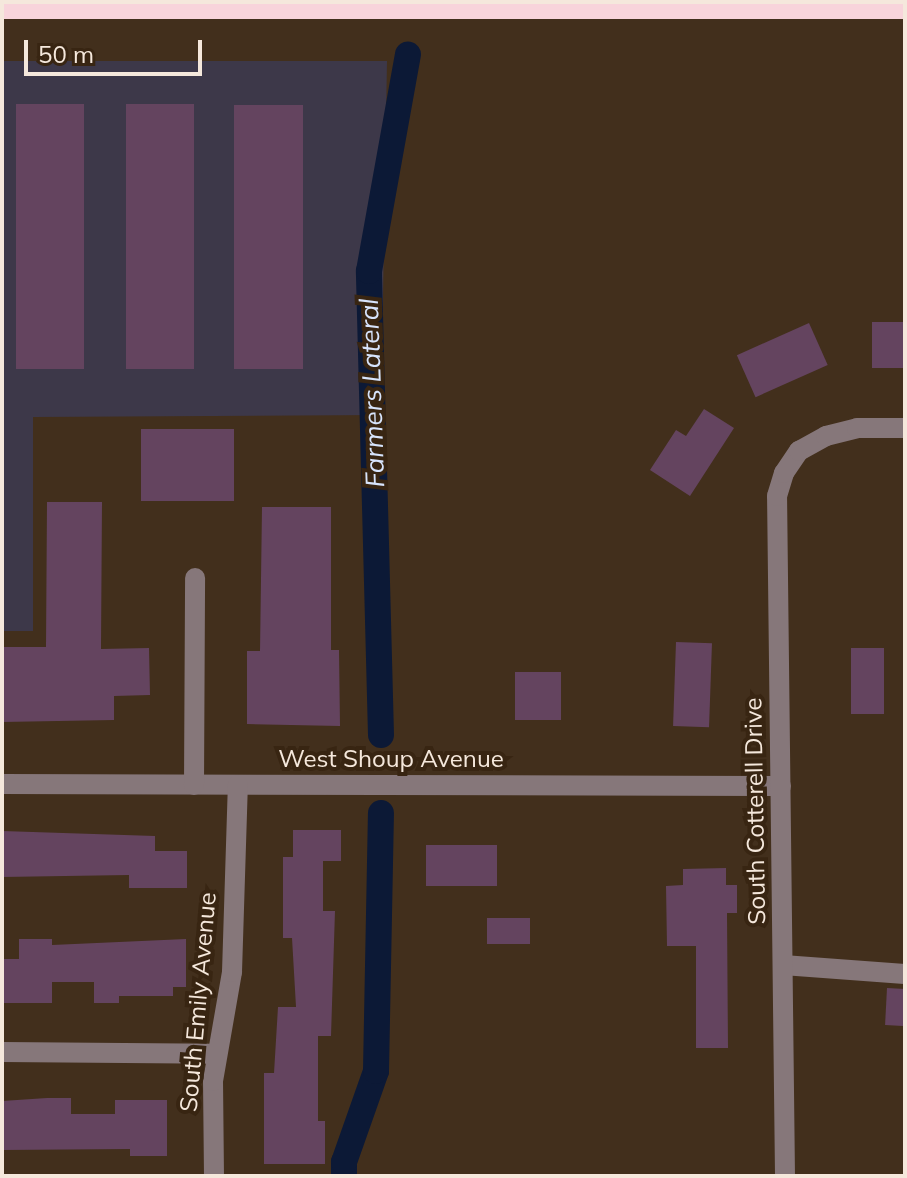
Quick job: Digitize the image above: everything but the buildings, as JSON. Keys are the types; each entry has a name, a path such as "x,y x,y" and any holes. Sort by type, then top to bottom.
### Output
{"highway":[{"path":"2,7 905,7"}],"street":[{"name":"South Cotterell Drive","path":"785,1176 777,496 784,473 799,451 826,436 857,428 905,428"},
{"path":"194,785 195,578"},
{"name":"West Shoup Avenue","path":"2,784 781,786"},
{"name":"South Emily Avenue","path":"214,1176 215,1054 232,972 238,785"},
{"path":"783,965 905,974"},
{"path":"2,1052 215,1054"}],"shaded area":[{"path":"2,61 387,61 381,415 33,417 33,631 2,631"}],"waterway":[{"name":"Farmers Lateral","path":"381,735 369,271 408,54"},
{"name":"Farmers Lateral","path":"344,1176 344,1162 376,1071 381,813"}]}
